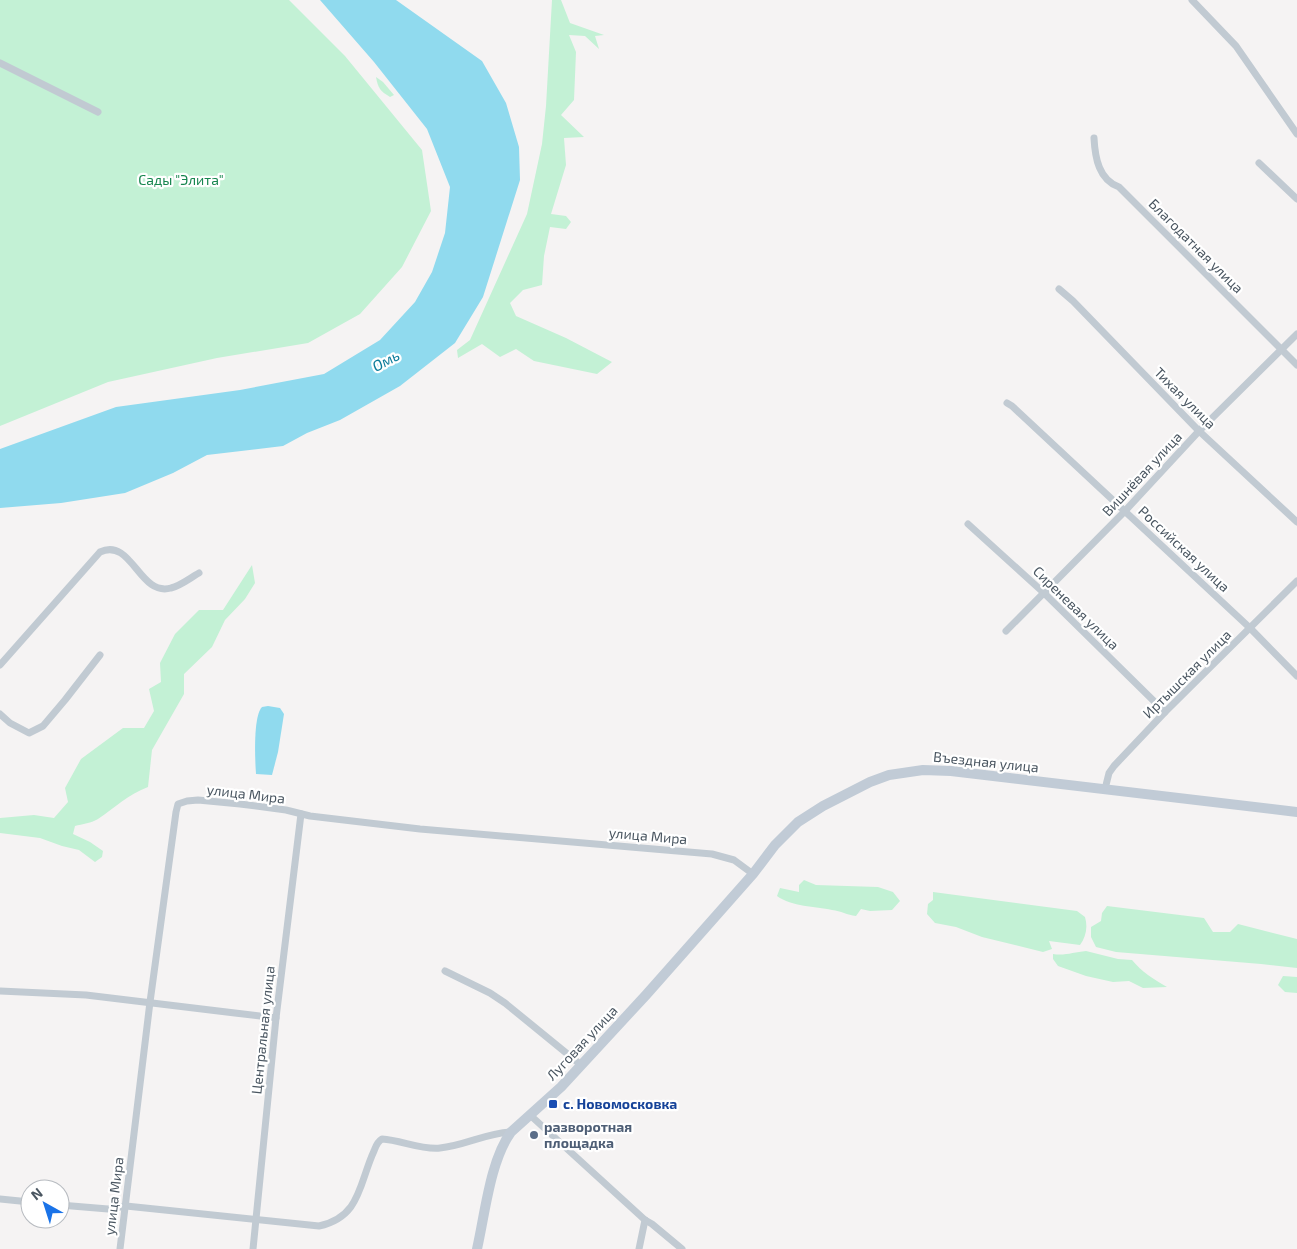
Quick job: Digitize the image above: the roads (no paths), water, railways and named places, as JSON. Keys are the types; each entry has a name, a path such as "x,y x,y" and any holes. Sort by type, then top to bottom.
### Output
{"street":[{"path":"1192,0 1236,46 1297,134"},
{"path":"0,64 98,112"},
{"name":"Благодатная улица","path":"1094,138 1094,150 1097,160 1107,181 1119,187 1297,365"},
{"path":"1259,163 1297,199"},
{"name":"Тихая улица","path":"1058,289 1073,301 1199,431 1297,522"},
{"name":"Вишнёвая улица","path":"1006,631 1125,511 1199,431 1297,334"},
{"name":"Российская улица","path":"1007,403 1250,628 1297,676"},
{"name":"Сиреневая улица","path":"968,524 1044,593 1165,712"},
{"path":"0,665 100,552 107,549 115,550 125,557 152,587 161,589 172,588 199,573"},
{"name":"Иртышская улица","path":"1105,789 1108,773 1165,712 1297,581"},
{"path":"0,714 10,723 29,733 42,726 100,655"},
{"name":"Въездная улица","path":"752,875 775,845 798,822 823,806 870,782 889,775 923,770 951,771 1297,812"},
{"name":"улица Мира","path":"120,1249 150,1002 178,804 198,800 483,836 712,854 734,860 752,875"},
{"name":"Центральная улица","path":"253,1249 276,1018 301,814"},
{"name":"Луговая улица","path":"477,1249 494,1168 500,1151 511,1132 547,1101 646,996 752,875"},
{"path":"445,971 498,998 581,1064"},
{"path":"0,991 150,1002 276,1018"},
{"path":"530,1115 644,1220 652,1224 682,1249"},
{"path":"70,1205 108,1209 126,1206 319,1226 335,1219 352,1207 359,1196 378,1141 382,1139 438,1149 455,1146 486,1136 511,1132"},
{"path":"0,1199 20,1201"},
{"path":"639,1249 644,1220"}],"water":[{"name":"Омь","path":"320,0 396,0 482,61 506,103 519,147 520,180 483,297 455,343 400,386 340,420 307,433 283,446 207,455 173,473 125,493 61,503 0,508 0,449 116,407 240,390 324,374 380,340 415,302 432,272 445,233 450,187 427,129 374,62"},
{"path":"262,707 280,708 284,714 272,775 256,774 255,739 257,719"}],"place":[{"name":"с. Новомосковка","path":"553,1104"},
{"name":"разворотная площадка","path":"534,1135"}],"park label":[{"name":"Сады \"Элита\"","path":"181,180"}]}
